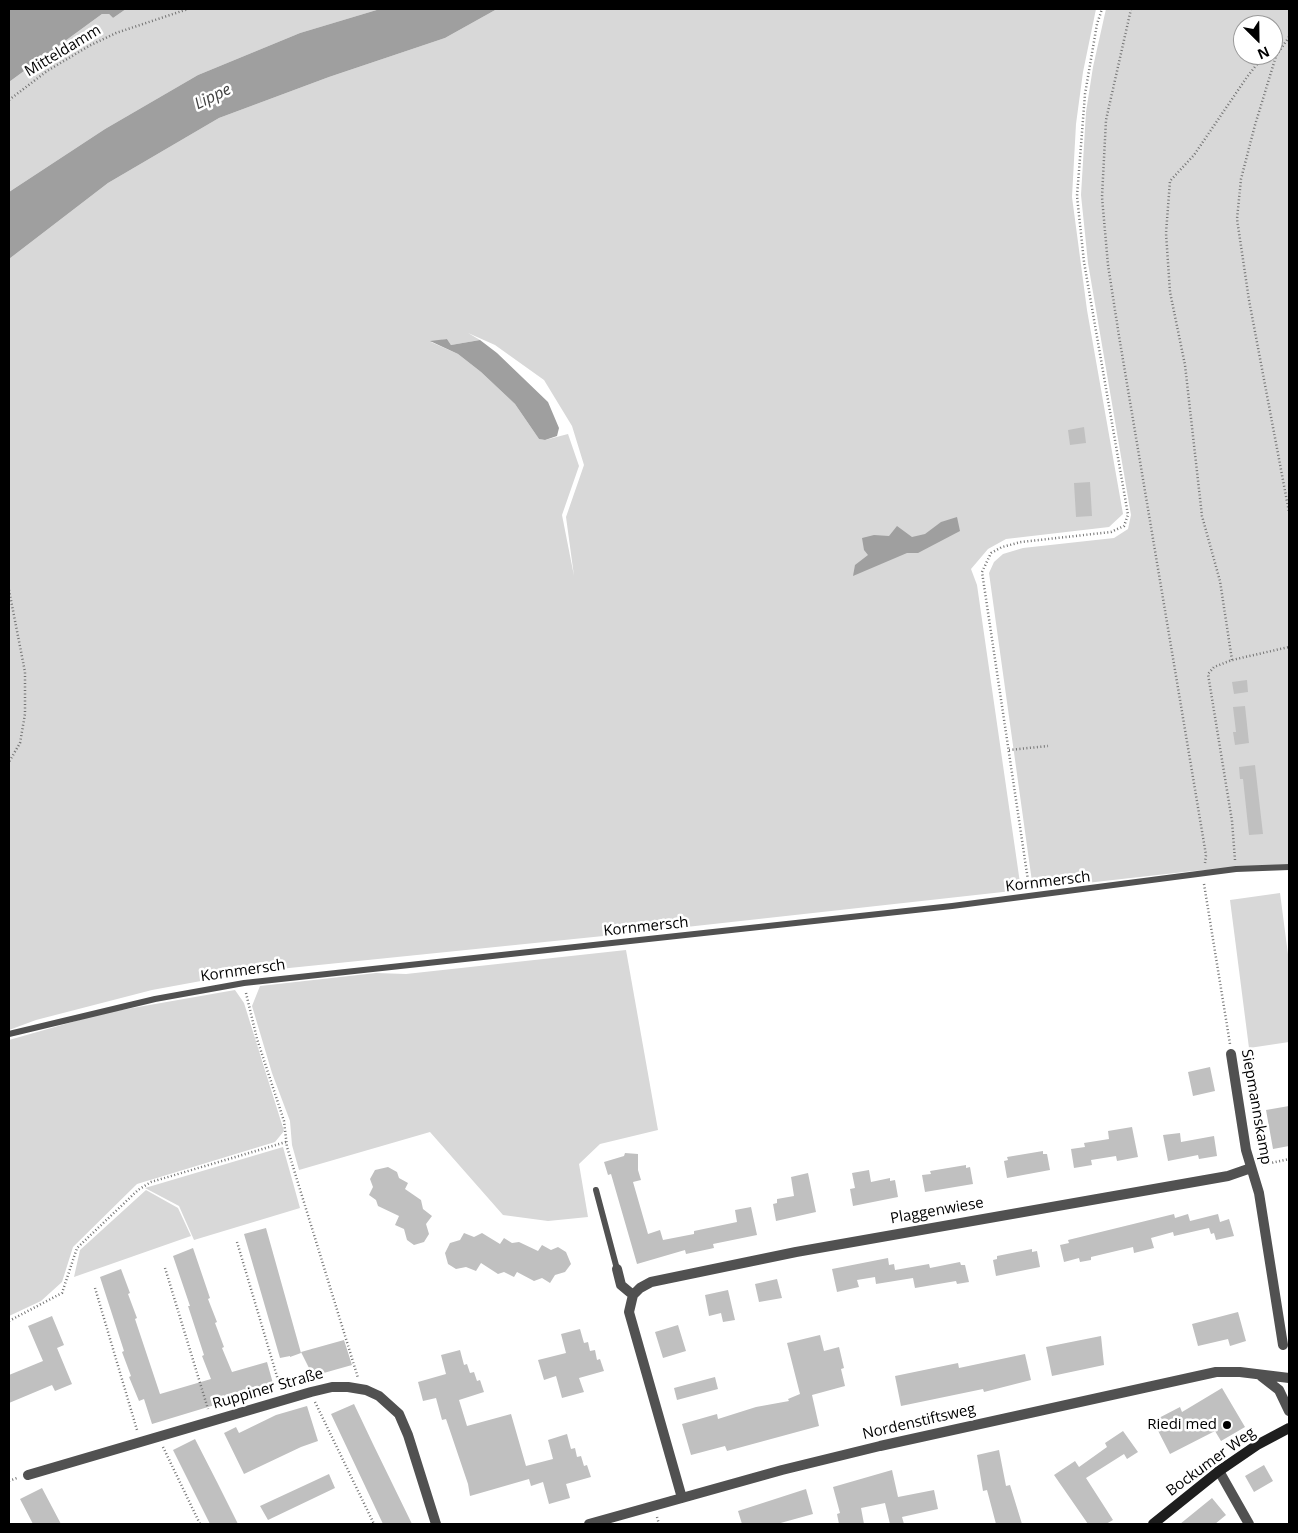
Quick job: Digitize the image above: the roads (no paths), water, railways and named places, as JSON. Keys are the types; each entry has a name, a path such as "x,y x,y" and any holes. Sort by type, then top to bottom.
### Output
{"main road":[{"name":"Bockumer Weg","path":"1153,1524 1219,1471 1257,1445 1289,1428"}],"street":[{"name":"Siepmannskamp","path":"1231,1054 1251,1168 1259,1193 1283,1345"},
{"name":"Plaggenwiese","path":"633,1295 651,1282 711,1269 946,1224 1228,1176 1251,1168"},
{"path":"617,1269 621,1285 633,1295 629,1312 682,1498"},
{"name":"Nordenstiftsweg","path":"589,1524 880,1446 1216,1372 1240,1372 1289,1378"},
{"path":"1260,1375 1279,1390 1289,1411"},
{"name":"Ruppiner Straße","path":"28,1475 310,1392 340,1386 362,1389 384,1399 399,1414 408,1435 436,1524"},
{"path":"1219,1471 1249,1524"}],"lane":[{"name":"Kornmersch","path":"9,1034 155,999 244,983 1030,897 1236,869 1289,867"},
{"path":"596,1190 617,1269"}],"water":[{"path":"9,9 126,9 113,18 109,14 102,14 9,82"},
{"name":"Lippe","path":"380,9 497,9 445,38 329,77 219,118 108,183 9,259 9,192 105,129 198,75 300,33"},
{"path":"447,339 451,345 480,340 497,353 548,402 559,428 557,436 545,440 539,439 515,404 481,372 458,354 430,341"},
{"path":"957,517 960,531 918,553 907,553 853,576 855,565 868,555 864,550 862,538 874,535 889,536 897,526 912,537 925,534 941,522"}],"place":[{"name":"Riedi med","path":"1227,1425"}]}
